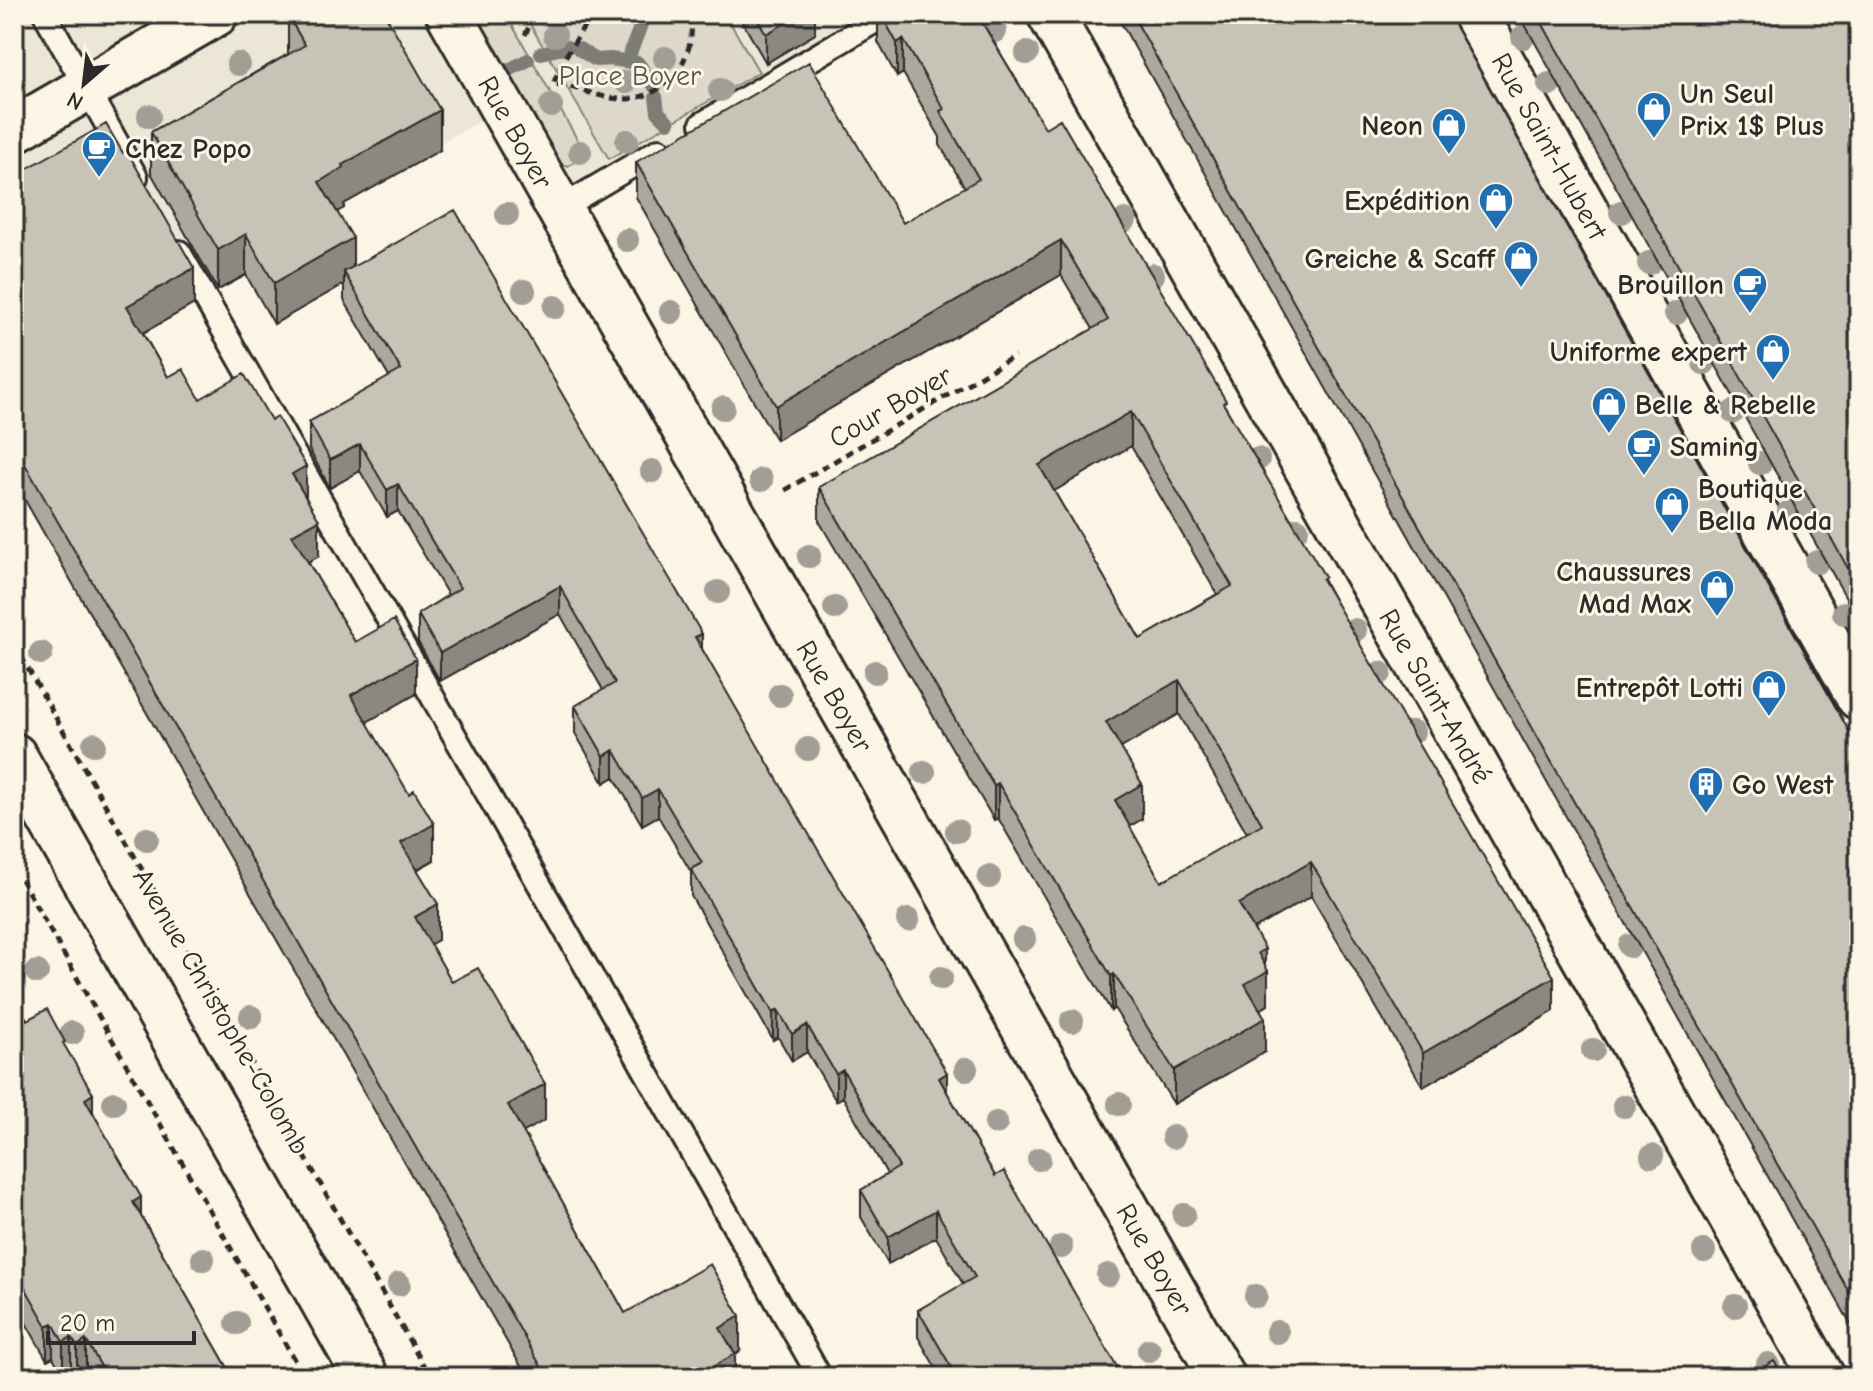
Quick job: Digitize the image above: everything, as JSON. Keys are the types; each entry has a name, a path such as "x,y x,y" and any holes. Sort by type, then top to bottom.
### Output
{"street":[{"path":"14,130 215,14"},
{"name":"Rue Boyer","path":"449,14 1222,1377"},
{"name":"Rue Saint-André","path":"1050,14 1822,1377"},
{"name":"Rue Saint-Hubert","path":"1475,14 1859,697"},
{"name":"Avenue Christophe-Colomb","path":"14,756 366,1377"}],"lane":[{"path":"45,14 148,197"},
{"path":"559,209 887,14"},
{"path":"172,238 820,1377"}],"path":[{"path":"525,35 535,14"},
{"path":"592,14 564,59 553,84 575,86 606,97 624,99 655,90 669,82 680,69 692,36 690,14"},
{"name":"Cour Boyer","path":"785,490 1015,356"},
{"name":"Avenue Christophe-Colomb","path":"14,644 430,1377"},
{"path":"14,867 304,1377"}],"shaded area":[{"path":"14,14 890,14 559,209 503,108 14,381"}],"green space":[{"path":"465,14 506,14 586,155 568,166 558,163"},
{"name":"Place Boyer","path":"524,14 725,14 759,72 609,159"}],"building":[{"path":"385,14 440,110 342,165 344,167 319,182 353,238 274,283 246,234 218,250 151,132 305,45 288,16"},
{"path":"755,14 801,14 766,34"},
{"path":"881,14 977,14 1045,128 1060,119 1226,401 1223,403 1325,577 1322,579 1554,977 1423,1053 1311,862 1239,904 1265,949 1258,953 1268,971 1245,984 1265,1018 1174,1070 1114,974 1111,976 998,783 994,786 819,487 1108,320 1061,240 776,406 636,162 809,62 903,223 979,179 940,111 944,109 903,39 897,43","holes":["1131,412 1232,586 1140,639 1039,465","1179,680 1262,824 1161,882 1115,800 1142,784 1106,722"]},
{"path":"1132,14 1448,14 1859,749 1859,1310"},
{"path":"1537,14 1848,14 1859,28 1859,588"},
{"path":"106,124 123,153 127,151 194,268 127,306 168,377 183,369 200,399 244,374 271,420 277,417 306,466 292,474 319,520 292,535 355,642 394,620 416,659 351,695 409,794 414,790 434,824 401,843 438,904 415,917 452,982 478,968 545,1084 508,1105 625,1313 710,1264 740,1316 720,1328 735,1354 695,1377 547,1377 14,445 14,176"},
{"path":"455,210 702,634 695,637 947,1073 939,1078 995,1176 1004,1171 1123,1377 998,1377 994,1370 982,1377 957,1377 918,1310 975,1277 936,1210 888,1237 861,1190 899,1167 843,1070 836,1074 807,1025 792,1034 778,1010 773,1013 691,869 702,863 658,789 642,798 614,750 604,756 575,706 615,683 560,586 440,653 418,614 460,588 398,484 387,490 360,444 330,460 309,422 401,370 344,272"},
{"path":"14,997 27,1020 47,1009 93,1094 85,1099 141,1197 133,1202 233,1377 107,1377 86,1340 77,1346 71,1337 63,1342 53,1323 47,1326 14,1268"},
{"path":"1774,1361 1784,1377 1747,1377"}],"waterway":[{"path":"627,61 642,22 650,14"},
{"path":"541,53 567,47"},
{"path":"579,49 596,60 638,63 655,87"},
{"path":"505,72 528,60"},
{"path":"656,97 658,112 668,122"}],"place":[{"name":"Un Seul Prix 1$ Plus","path":"1654,140"},
{"name":"Neon","path":"1449,156"},
{"name":"Chez Popo","path":"99,179"},
{"name":"Expédition","path":"1496,231"},
{"name":"Greiche & Scaff","path":"1521,289"},
{"name":"Brouillon","path":"1750,315"},
{"name":"Uniforme expert","path":"1773,382"},
{"name":"Belle & Rebelle","path":"1609,435"},
{"name":"Saming","path":"1644,477"},
{"name":"Boutique Bella Moda","path":"1672,535"},
{"name":"Chaussures Mad Max","path":"1717,618"},
{"name":"Entrepôt Lotti","path":"1769,718"},
{"name":"Go West","path":"1706,815"}]}
